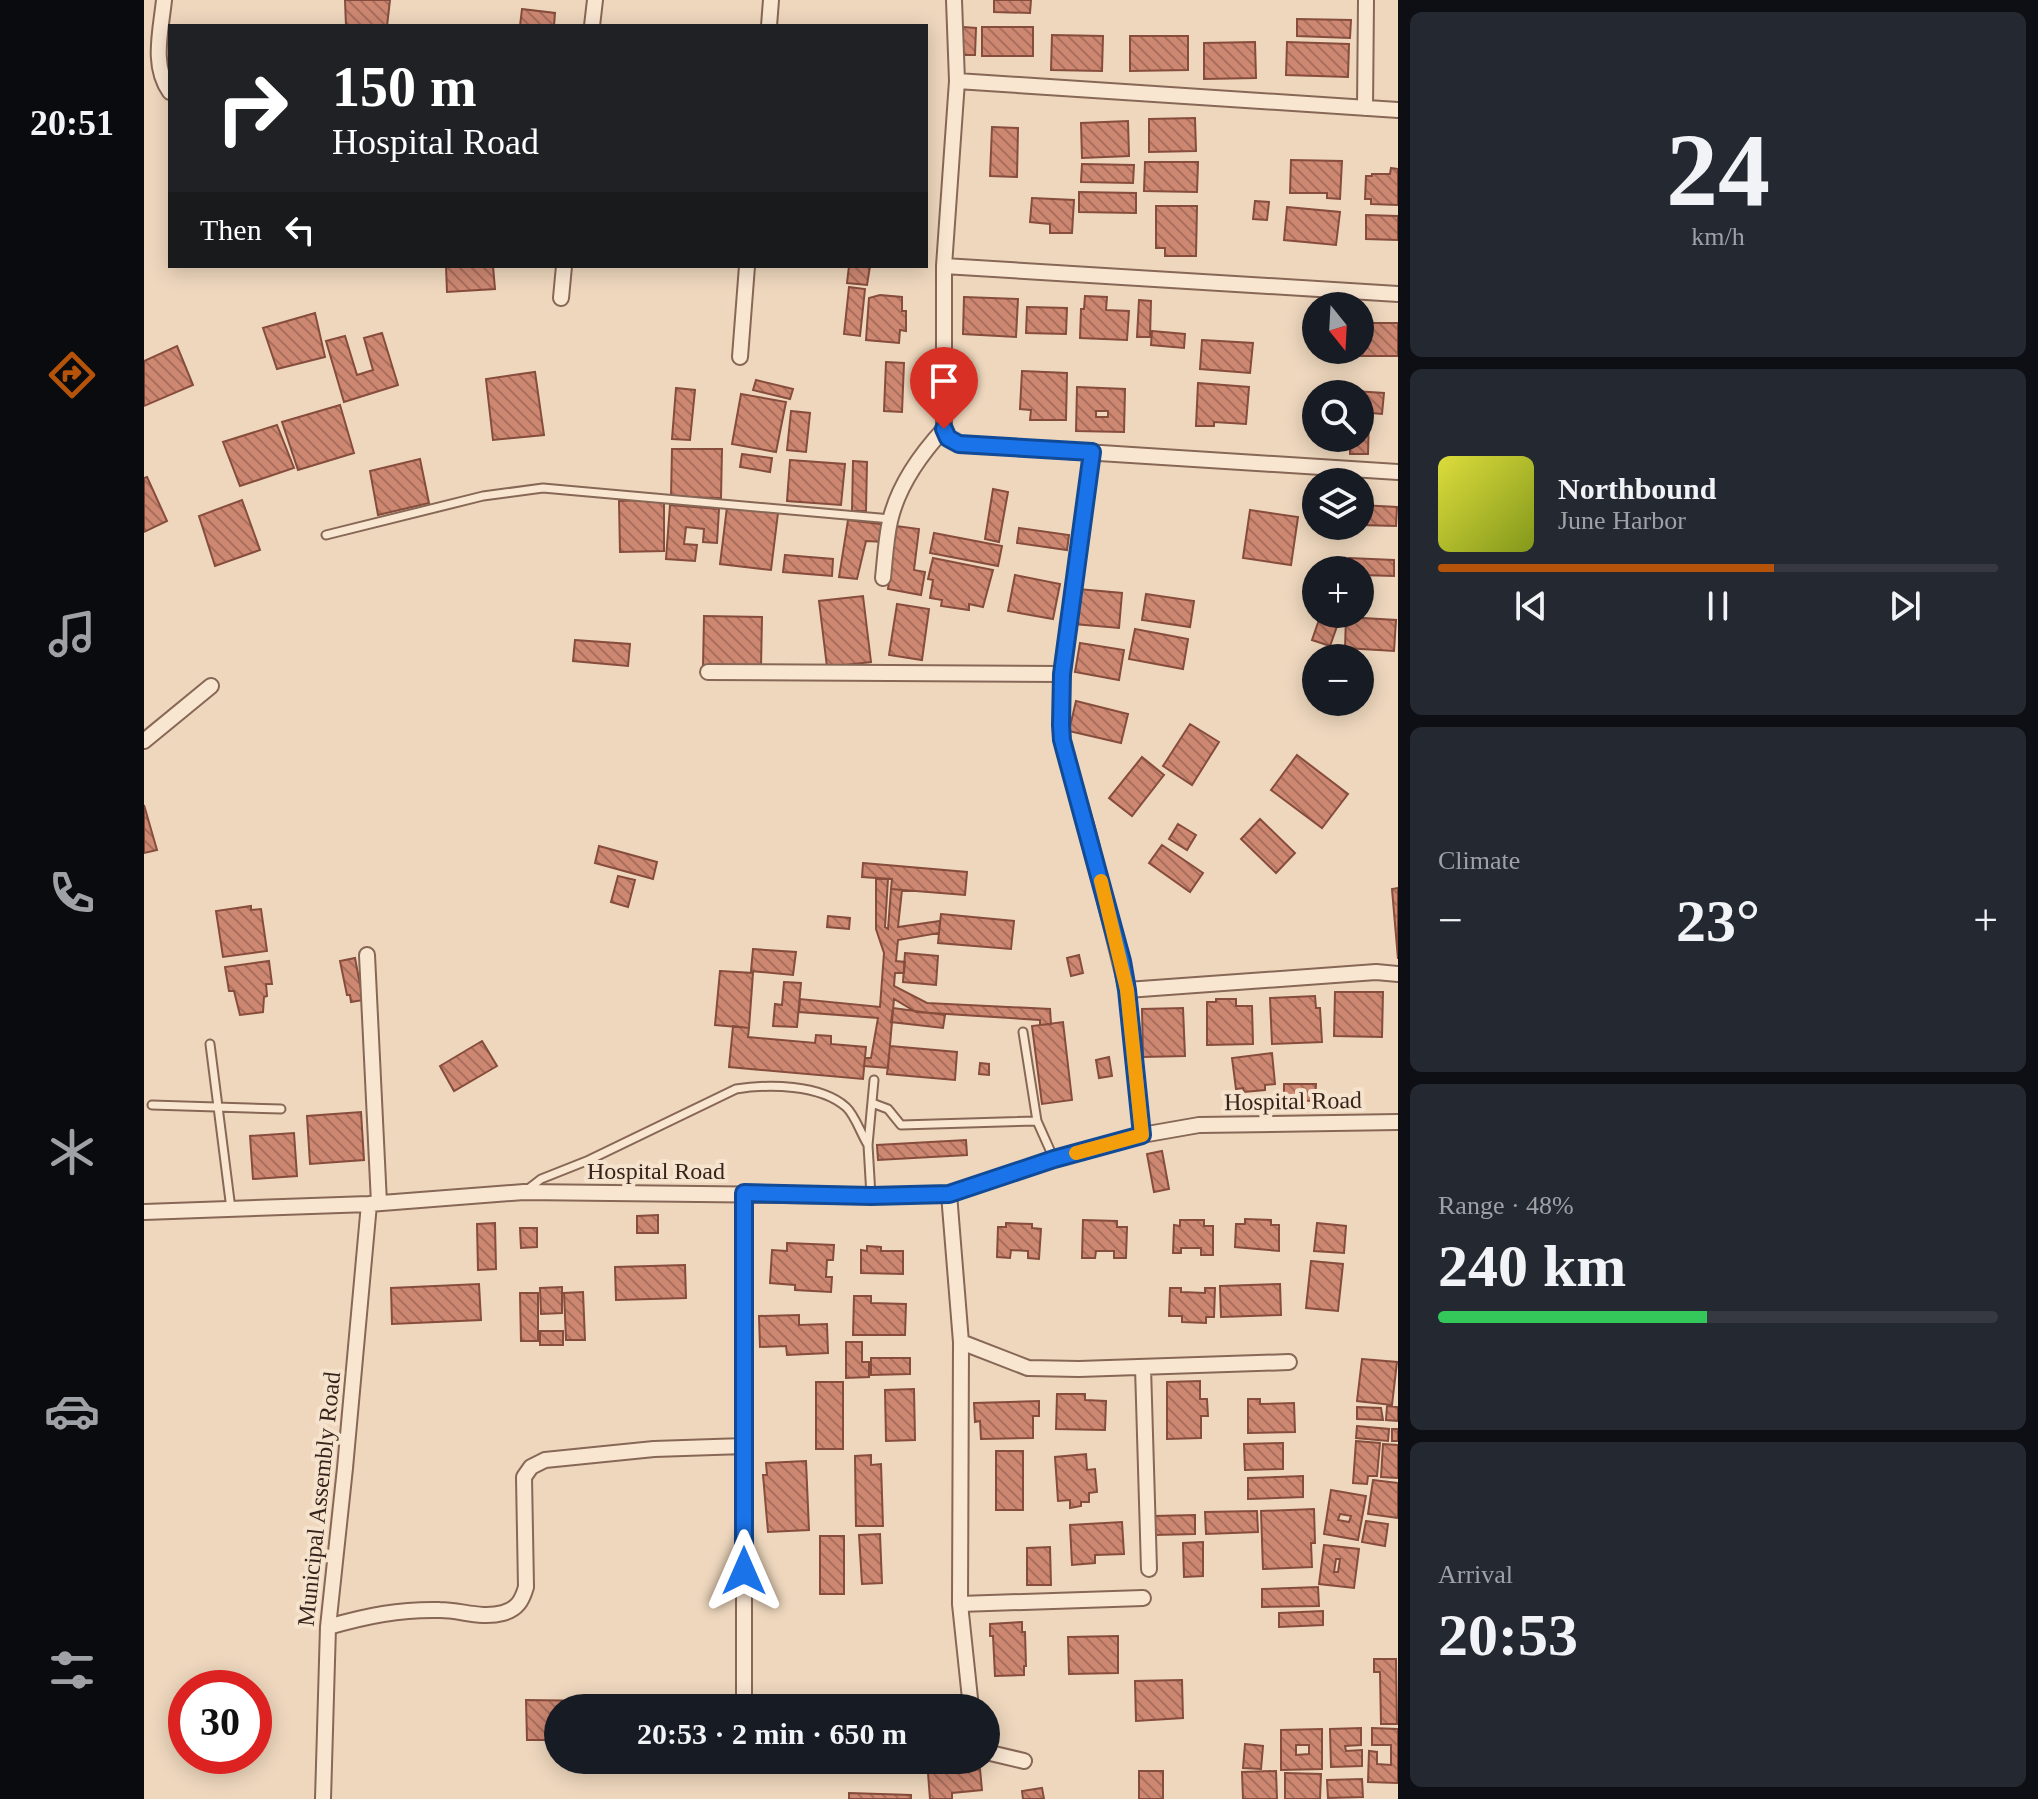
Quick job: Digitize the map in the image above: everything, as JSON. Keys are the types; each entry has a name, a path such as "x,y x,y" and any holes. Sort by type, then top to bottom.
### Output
{"street":[{"path":"164,0 159,52 161,78 168,89"},
{"path":"592,24 595,0"},
{"path":"769,24 771,0"},
{"path":"954,0 957,81 944,266 944,429 948,438 959,444 1398,472"},
{"path":"1365,108 1366,0"},
{"path":"144,77 161,78"},
{"path":"957,81 1398,110"},
{"path":"944,266 1398,294"},
{"path":"561,298 564,268"},
{"path":"740,357 747,268"},
{"path":"883,578 891,519 909,475 923,451 944,429"},
{"path":"1092,452 1062,674 1062,740 1127,990 1142,1135"},
{"path":"708,672 1062,674"},
{"path":"144,741 211,686"},
{"name":"Municipal Assembly Road","path":"323,1799 328,1627 374,1204 367,955"},
{"path":"1127,990 1376,972 1398,974"},
{"name":"Hospital Road","path":"144,1209 374,1204 524,1192 949,1194 1054,1159 1142,1135 1199,1125 1398,1122"},
{"path":"744,1193 744,1694"},
{"path":"949,1194 961,1342 960,1604 970,1694"},
{"path":"961,1342 1028,1368 1289,1362"},
{"path":"1143,1367 1149,1569"},
{"path":"328,1627 377,1613 403,1610 444,1610 482,1616 517,1607 526,1587 524,1477 531,1467 545,1460 654,1449 744,1446"},
{"path":"960,1604 1143,1598"},
{"path":"1000,1755 1024,1761"}],"lane":[{"path":"326,535 483,496 543,488 891,519"},
{"path":"1023,1032 1037,1121 1054,1159"},
{"path":"210,1044 231,1209"},
{"path":"871,1196 868,1145 874,1080"},
{"path":"524,1192 541,1179 589,1160 736,1089 763,1085 804,1089 831,1098 847,1108 868,1145"},
{"path":"872,1103 888,1109 901,1125 1037,1121"},
{"path":"152,1105 281,1109"}],"building":[{"path":"345,0 390,0 387,24 346,24"},
{"path":"994,0 1031,0 1030,13 994,12"},
{"path":"522,9 555,13 554,24 520,24"},
{"path":"1297,19 1351,20 1350,38 1297,36"},
{"path":"963,27 976,28 975,55 962,55"},
{"path":"982,27 1033,27 1033,56 982,56"},
{"path":"1052,35 1103,36 1102,71 1051,70"},
{"path":"1130,36 1188,36 1188,70 1130,71"},
{"path":"1255,42 1256,78 1204,79 1204,43"},
{"path":"1287,42 1349,44 1348,77 1286,75"},
{"path":"1195,118 1196,151 1149,152 1149,119"},
{"path":"1128,121 1129,156 1082,158 1081,123"},
{"path":"992,127 1018,128 1017,177 990,176"},
{"path":"1291,160 1342,161 1340,199 1327,198 1327,193 1290,193"},
{"path":"1145,162 1198,162 1197,192 1144,191"},
{"path":"1082,164 1134,165 1133,183 1081,182"},
{"path":"1391,168 1398,169 1398,205 1371,204 1371,199 1365,199 1366,176 1390,174"},
{"path":"1079,192 1136,193 1136,213 1079,212"},
{"path":"1032,198 1074,200 1072,233 1050,233 1050,224 1030,222"},
{"path":"1255,201 1269,202 1267,220 1253,219"},
{"path":"1156,206 1197,206 1196,256 1165,256 1165,248 1156,248"},
{"path":"1287,207 1340,212 1336,245 1284,240"},
{"path":"1366,215 1398,216 1398,240 1366,239"},
{"path":"446,268 493,268 495,289 447,292"},
{"path":"849,268 870,268 867,285 847,283"},
{"path":"849,287 865,289 860,336 844,334"},
{"path":"880,295 902,297 906,331 900,330 899,343 866,340 869,298"},
{"path":"1085,296 1107,297 1106,310 1129,311 1127,340 1080,338 1081,309 1084,309"},
{"path":"964,297 1018,299 1016,337 963,334"},
{"path":"1139,300 1151,301 1150,337 1137,337"},
{"path":"1027,307 1067,308 1066,334 1026,333"},
{"path":"315,313 325,357 277,369 263,328"},
{"path":"1374,323 1398,323 1398,356 1374,356"},
{"path":"1152,331 1185,334 1184,348 1151,345"},
{"path":"382,333 398,385 344,402 326,341 345,336 357,375 373,370 364,338"},
{"path":"1202,340 1253,343 1250,373 1200,369"},
{"path":"177,346 193,385 144,406 144,361"},
{"path":"886,362 904,363 902,412 884,411"},
{"path":"1022,371 1067,373 1066,420 1030,420 1031,410 1020,409"},
{"path":"535,372 544,435 493,440 486,379"},
{"path":"756,380 793,389 790,399 753,390"},
{"path":"1198,383 1249,387 1246,424 1214,422 1214,426 1196,426"},
{"path":"1077,387 1125,389 1124,432 1076,431","holes":["1096,411 1108,411 1108,417 1096,417"]},
{"path":"676,388 695,390 690,440 672,439"},
{"path":"1374,392 1384,393 1382,414 1374,413"},
{"path":"741,394 786,402 776,452 732,444"},
{"path":"340,405 354,453 298,470 282,422"},
{"path":"791,411 810,413 806,452 787,450"},
{"path":"277,425 294,468 240,486 223,442"},
{"path":"672,449 722,449 721,498 671,497"},
{"path":"742,454 772,458 770,472 740,467"},
{"path":"420,459 429,503 378,515 370,471"},
{"path":"790,460 845,464 841,505 787,501"},
{"path":"853,461 867,462 866,511 852,511"},
{"path":"147,477 167,521 144,532 144,478"},
{"path":"993,489 1008,492 999,542 985,539"},
{"path":"664,499 664,551 620,552 619,501"},
{"path":"242,500 260,550 215,566 199,516"},
{"path":"670,505 719,509 717,543 703,542 704,529 686,527 684,544 697,545 695,561 666,559"},
{"path":"1374,506 1397,507 1396,526 1374,525"},
{"path":"727,507 778,513 771,570 720,564"},
{"path":"1250,510 1298,517 1291,565 1243,558"},
{"path":"848,520 888,525 885,542 866,541 857,579 839,577"},
{"path":"896,526 919,529 914,570 925,572 921,595 888,589"},
{"path":"1019,528 1069,535 1067,550 1017,543"},
{"path":"934,533 1002,546 998,566 930,553"},
{"path":"785,555 833,559 832,576 783,572"},
{"path":"933,558 993,570 983,607 969,604 969,610 941,606 942,600 930,598 933,580 928,579"},
{"path":"1374,559 1394,560 1394,576 1374,575"},
{"path":"1015,575 1060,584 1053,619 1008,611"},
{"path":"1078,589 1122,593 1119,628 1074,624"},
{"path":"1146,594 1194,601 1190,627 1142,620"},
{"path":"863,596 871,662 827,667 819,601"},
{"path":"897,604 929,609 922,660 889,655"},
{"path":"704,616 762,617 761,667 703,667"},
{"path":"1374,619 1396,620 1394,651 1374,650 1374,644 1345,644 1346,628 1374,628"},
{"path":"1316,628 1336,628 1331,644 1312,640"},
{"path":"1135,629 1188,639 1183,669 1129,659"},
{"path":"575,640 630,644 628,666 573,661"},
{"path":"1080,643 1124,650 1119,680 1075,672"},
{"path":"1076,701 1128,714 1121,743 1069,731"},
{"path":"1190,724 1219,742 1192,785 1163,766"},
{"path":"1297,755 1348,794 1322,828 1271,790"},
{"path":"1142,757 1164,775 1132,816 1109,798"},
{"path":"144,805 157,850 144,853"},
{"path":"1260,819 1295,853 1276,873 1241,839"},
{"path":"1178,824 1196,835 1187,850 1169,839"},
{"path":"1162,845 1203,873 1190,892 1149,863"},
{"path":"599,846 657,862 653,879 595,863"},
{"path":"863,863 967,872 965,895 891,889 892,879 862,877"},
{"path":"618,876 635,880 628,907 611,902"},
{"path":"876,878 888,879 885,927 888,929 891,889 902,890 898,927 940,921 939,933 898,940 896,961 905,962 904,973 895,973 894,986 927,1003 1050,1009 1051,1024 1040,1025 1040,1020 916,1012 894,999 888,1068 864,1066 865,1058 871,1058 878,1018 799,1012 800,999 880,1007 884,953 876,929"},
{"path":"1398,888 1398,959 1392,889"},
{"path":"251,906 251,910 261,909 267,951 223,957 216,911"},
{"path":"941,914 1014,921 1011,949 938,943"},
{"path":"828,916 850,918 849,929 827,927"},
{"path":"753,949 796,952 793,975 751,971"},
{"path":"905,953 938,956 936,985 903,982"},
{"path":"1079,955 1083,973 1071,976 1067,958"},
{"path":"355,958 363,1000 351,1002 340,961"},
{"path":"269,961 272,984 266,984 263,1012 240,1015 234,991 229,991 225,967"},
{"path":"720,971 753,973 749,1028 715,1025"},
{"path":"784,982 801,983 797,1027 773,1026 775,1004 782,1005"},
{"path":"1335,992 1383,992 1382,1037 1334,1036"},
{"path":"1315,996 1316,1008 1320,1008 1322,1042 1272,1044 1270,998"},
{"path":"1216,999 1236,999 1236,1006 1252,1006 1253,1044 1207,1045 1207,1002 1216,1002"},
{"path":"893,1008 945,1015 943,1028 891,1022"},
{"path":"1183,1008 1185,1056 1143,1057 1142,1009"},
{"path":"1063,1022 1072,1100 1042,1104 1032,1026"},
{"path":"733,1026 749,1028 748,1037 815,1043 816,1035 831,1036 831,1044 866,1047 863,1079 729,1067"},
{"path":"482,1041 497,1066 454,1091 440,1066"},
{"path":"890,1046 957,1052 955,1080 887,1074"},
{"path":"1272,1053 1275,1084 1265,1085 1265,1090 1244,1092 1243,1088 1236,1089 1232,1058"},
{"path":"1109,1057 1112,1076 1099,1078 1096,1060"},
{"path":"980,1063 989,1064 989,1075 979,1074"},
{"path":"1284,1084 1316,1084 1315,1101 1284,1100"},
{"path":"361,1112 364,1160 310,1164 307,1116"},
{"path":"294,1133 297,1176 253,1179 250,1136"},
{"path":"966,1140 967,1155 878,1160 877,1145"},
{"path":"1162,1151 1169,1189 1154,1192 1147,1154"},
{"path":"658,1215 658,1233 637,1233 637,1216"},
{"path":"1245,1219 1271,1220 1271,1225 1279,1225 1279,1251 1235,1247 1236,1224 1245,1224"},
{"path":"1083,1220 1117,1221 1117,1227 1127,1227 1126,1258 1114,1258 1114,1251 1096,1251 1095,1258 1082,1258"},
{"path":"1180,1220 1204,1220 1204,1226 1213,1226 1213,1255 1201,1255 1201,1248 1181,1248 1181,1253 1173,1253 1174,1225 1180,1226"},
{"path":"495,1223 496,1269 478,1270 477,1224"},
{"path":"1006,1223 1032,1224 1032,1228 1041,1229 1039,1259 1028,1258 1028,1251 1011,1250 1010,1258 997,1257 998,1227 1006,1227"},
{"path":"1317,1223 1346,1226 1344,1253 1314,1251"},
{"path":"520,1228 537,1228 537,1247 521,1248"},
{"path":"787,1243 834,1245 833,1260 827,1260 826,1277 832,1277 831,1292 795,1290 795,1285 770,1283 772,1250 787,1251"},
{"path":"867,1246 881,1247 881,1251 903,1251 903,1274 861,1273 861,1250 867,1251"},
{"path":"1311,1261 1343,1264 1338,1311 1306,1308"},
{"path":"685,1265 686,1298 616,1300 615,1267"},
{"path":"479,1284 481,1320 392,1324 391,1288"},
{"path":"1280,1284 1281,1315 1221,1317 1220,1286"},
{"path":"562,1287 562,1313 541,1314 540,1288"},
{"path":"1170,1288 1181,1288 1181,1292 1205,1293 1205,1288 1215,1288 1214,1317 1206,1317 1206,1323 1182,1322 1182,1316 1169,1316"},
{"path":"583,1292 585,1340 566,1340 564,1293"},
{"path":"520,1293 538,1293 538,1341 521,1341"},
{"path":"854,1296 871,1296 871,1303 906,1304 905,1335 853,1335"},
{"path":"799,1315 799,1325 827,1324 828,1353 787,1355 786,1346 760,1347 759,1316"},
{"path":"540,1331 563,1331 563,1345 540,1345"},
{"path":"846,1342 862,1342 862,1362 869,1362 869,1377 846,1378"},
{"path":"871,1358 910,1358 910,1374 871,1375"},
{"path":"1362,1359 1397,1362 1392,1405 1357,1401"},
{"path":"1200,1381 1200,1399 1207,1399 1208,1416 1201,1416 1201,1438 1167,1439 1167,1382"},
{"path":"816,1382 843,1382 843,1449 816,1449"},
{"path":"914,1389 915,1440 886,1441 885,1390"},
{"path":"1057,1394 1085,1394 1085,1400 1106,1401 1105,1430 1056,1429"},
{"path":"1248,1399 1260,1399 1260,1404 1294,1403 1295,1432 1248,1433"},
{"path":"1039,1401 1039,1416 1033,1416 1033,1438 981,1439 980,1421 975,1422 974,1403"},
{"path":"1387,1406 1398,1407 1398,1421 1386,1420"},
{"path":"1357,1407 1381,1408 1383,1420 1357,1419"},
{"path":"1357,1426 1389,1429 1388,1441 1356,1438"},
{"path":"1392,1429 1398,1429 1398,1441 1392,1441"},
{"path":"1356,1441 1380,1443 1377,1476 1368,1476 1367,1484 1353,1483"},
{"path":"1283,1443 1283,1469 1245,1470 1244,1444"},
{"path":"1383,1444 1398,1445 1398,1478 1381,1477"},
{"path":"996,1451 1023,1451 1023,1510 996,1510"},
{"path":"1086,1454 1087,1470 1095,1469 1097,1492 1089,1493 1089,1502 1081,1502 1081,1506 1070,1508 1070,1500 1058,1501 1055,1457"},
{"path":"871,1455 871,1465 881,1464 883,1526 856,1526 855,1456"},
{"path":"806,1461 809,1530 768,1532 763,1475 767,1475 766,1463"},
{"path":"1303,1476 1303,1497 1248,1499 1248,1478"},
{"path":"1373,1480 1398,1483 1398,1518 1368,1514"},
{"path":"1331,1490 1366,1496 1358,1540 1324,1534","holes":["1340,1514 1351,1516 1349,1522 1338,1520"]},
{"path":"1314,1509 1312,1567 1263,1569 1261,1511"},
{"path":"1257,1511 1258,1532 1206,1534 1205,1512"},
{"path":"1195,1515 1195,1534 1154,1535 1153,1516"},
{"path":"1366,1521 1388,1524 1385,1546 1362,1542"},
{"path":"1122,1522 1124,1554 1095,1555 1095,1563 1072,1565 1070,1525"},
{"path":"880,1534 882,1583 862,1584 859,1535"},
{"path":"820,1536 844,1536 844,1594 820,1594"},
{"path":"1203,1542 1203,1576 1184,1577 1183,1543"},
{"path":"1324,1545 1359,1549 1354,1588 1319,1584","holes":["1336,1559 1340,1559 1338,1572 1334,1572"]},
{"path":"1050,1547 1051,1585 1027,1585 1027,1548"},
{"path":"1318,1587 1319,1606 1262,1607 1262,1589"},
{"path":"1323,1611 1323,1625 1279,1627 1279,1613"},
{"path":"1022,1622 1022,1632 1025,1632 1024,1675 995,1676 990,1624"},
{"path":"1118,1636 1118,1673 1069,1674 1068,1637"},
{"path":"1374,1659 1396,1659 1397,1724 1381,1724 1380,1672 1374,1672"},
{"path":"1182,1680 1183,1718 1136,1721 1135,1681"},
{"path":"526,1700 544,1700 544,1740 527,1740"},
{"path":"1361,1728 1361,1745 1345,1746 1346,1751 1362,1750 1362,1766 1331,1767 1330,1729"},
{"path":"1372,1728 1398,1729 1398,1783 1368,1782 1369,1751 1377,1752 1377,1764 1391,1765 1391,1745 1372,1745"},
{"path":"1322,1729 1322,1769 1281,1770 1281,1730","holes":["1296,1745 1309,1745 1309,1754 1296,1755"]},
{"path":"1245,1744 1263,1746 1261,1769 1243,1768"},
{"path":"1139,1771 1163,1771 1163,1799 1139,1799"},
{"path":"1276,1771 1277,1799 1243,1799 1242,1772"},
{"path":"1285,1773 1321,1774 1320,1799 1285,1799"},
{"path":"928,1774 980,1774 982,1790 952,1793 952,1799 930,1799"},
{"path":"1362,1779 1363,1797 1328,1798 1327,1780"},
{"path":"1042,1788 1044,1799 1023,1799 1022,1791"},
{"path":"849,1793 911,1795 911,1799 849,1799"}],"slow traffic":[{"path":"1076,1153 1142,1135 1127,990 1101,881"}],"route":[{"path":"744,1571 744,1193 949,1194 1054,1159 1142,1135 1122,961 1062,740 1062,674 1092,452 959,444 948,438 944,429"}]}
